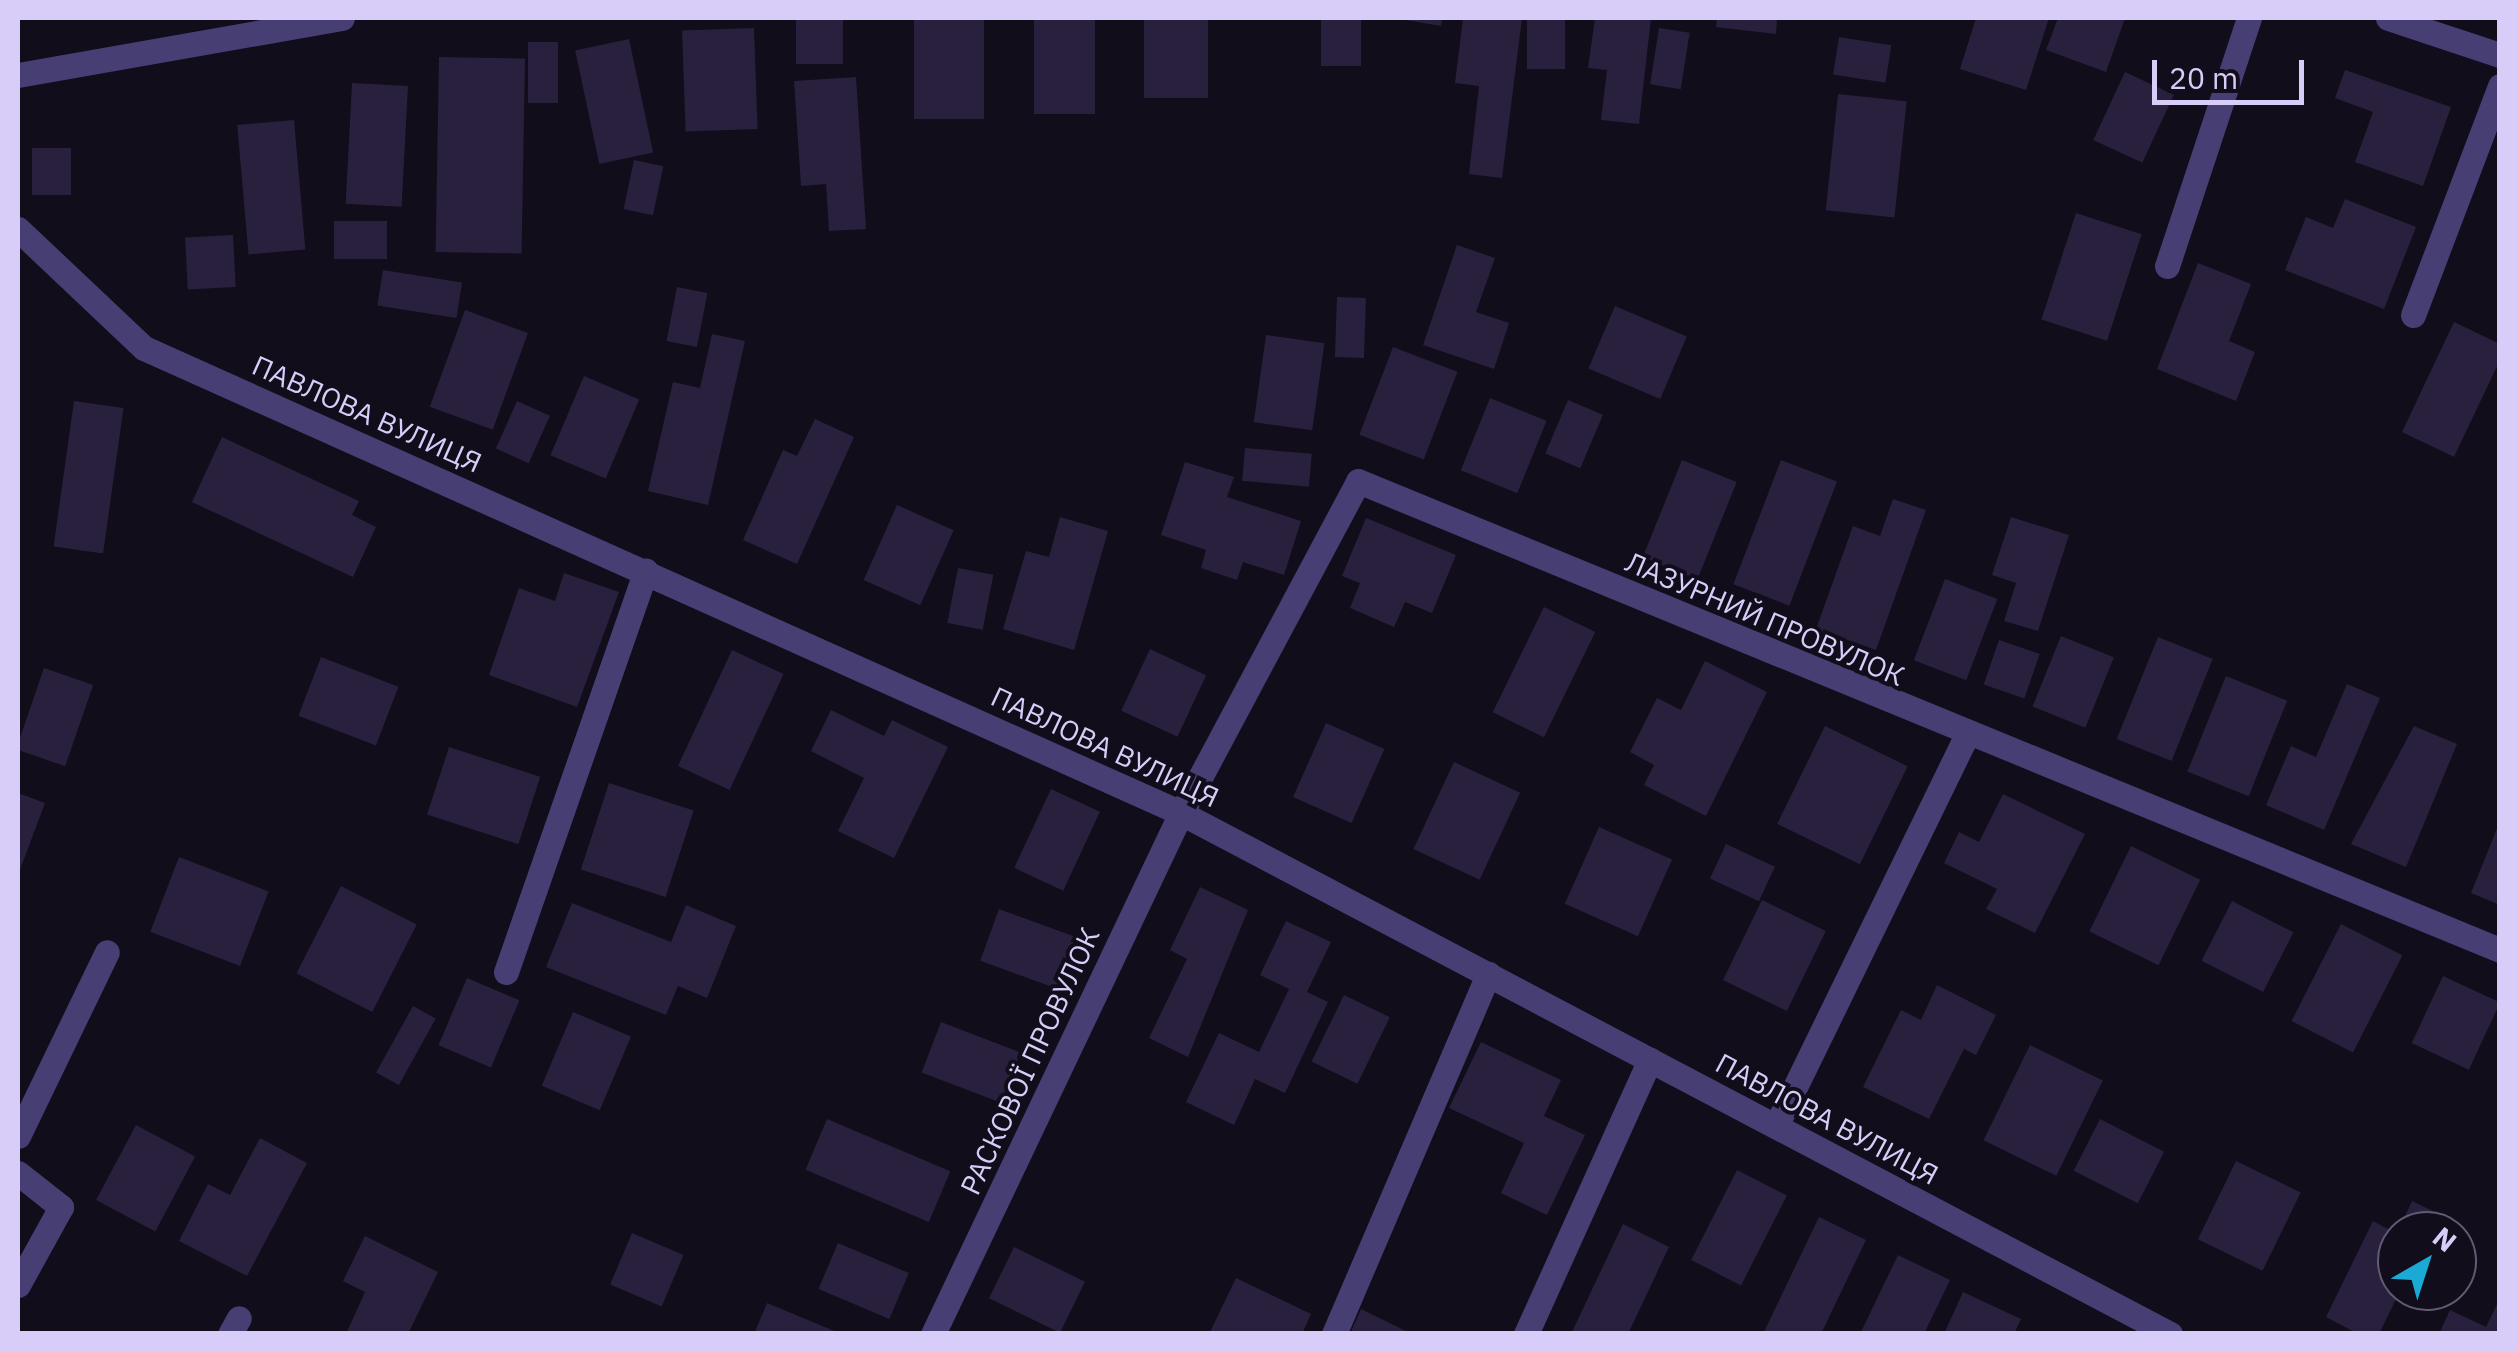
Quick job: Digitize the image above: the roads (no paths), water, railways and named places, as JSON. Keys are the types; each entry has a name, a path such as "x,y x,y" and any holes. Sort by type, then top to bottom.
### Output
{"street":[{"path":"18,76 272,24 342,18"},
{"path":"2167,266 2249,18"},
{"path":"2388,18 2433,25 2500,55"},
{"path":"2413,314 2500,86"},
{"name":"ПАВЛОВА ВУЛИЦЯ","path":"18,230 144,348 1181,813 2170,1334"},
{"name":"ЛАЗУРНИЙ ПРОВУЛОК","path":"1181,813 1358,482 1966,736 2500,950"},
{"path":"506,972 646,571"},
{"path":"1776,1126 1966,736"},
{"name":"РАСКОВОЇ ПРОВУЛОК","path":"933,1334 1181,813"},
{"path":"18,1136 107,952"},
{"path":"1334,1334 1488,974"},
{"path":"1526,1334 1650,1060"},
{"path":"18,1173 61,1207 18,1285"}]}
